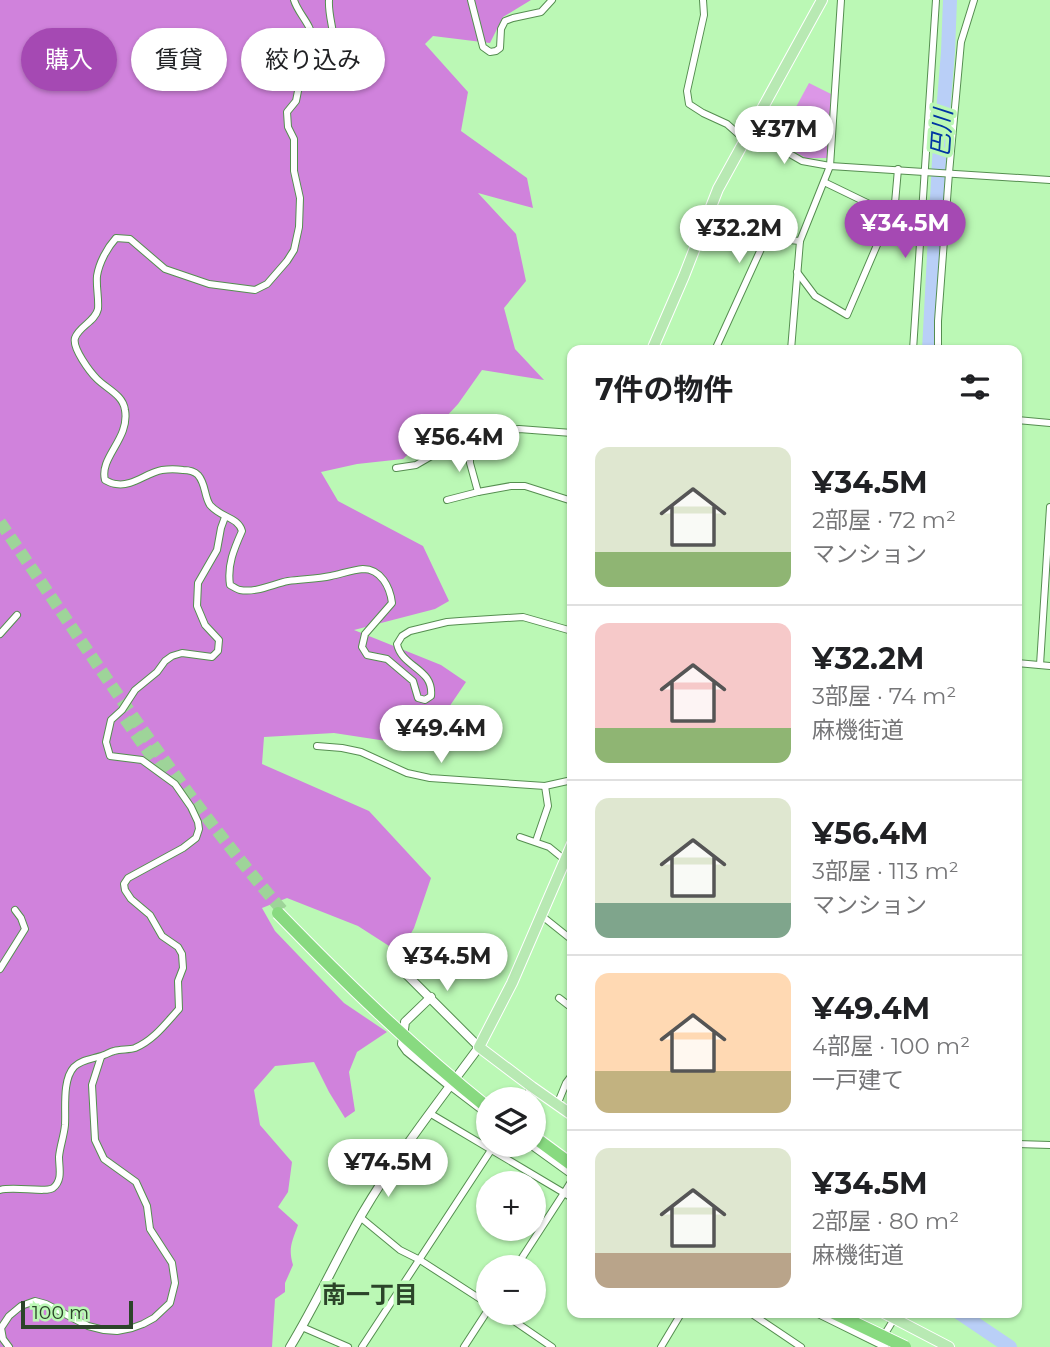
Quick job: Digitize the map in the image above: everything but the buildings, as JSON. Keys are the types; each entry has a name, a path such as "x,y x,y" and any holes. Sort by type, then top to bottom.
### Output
{"highway":[{"path":"280,912 376,1006 476,1095"},
{"path":"546,1149 567,1163"},
{"path":"836,1318 896,1347"},
{"path":"845,1318 905,1347"}],"main road":[{"path":"657,345 718,189 821,3"},
{"path":"532,1087 479,1047 512,983 567,856"},
{"path":"546,1096 567,1109"},
{"path":"891,1318 949,1347"}],"street":[{"path":"295,0 297,9 309,28"},
{"path":"328,0 332,28"},
{"path":"471,0 482,47 490,52 500,48 501,29 505,21 541,12 552,0"},
{"path":"703,0 704,15 687,91 689,104 747,135 802,162 1050,180"},
{"path":"808,0 821,3"},
{"path":"791,345 800,241 830,166 841,0"},
{"path":"913,345 936,0"},
{"path":"938,345 961,42 974,0"},
{"path":"298,91 296,101 288,112 288,127 294,139 294,171 300,198 299,227 294,250 267,284 255,290 209,284 165,269 130,239 116,238 105,253 97,275 98,309 95,316 75,335 74,341 79,354 96,378 117,395 125,411 121,438 106,463 105,480 117,485 160,471 189,470 197,473 203,482 208,502 219,514 237,521 241,526 242,531 233,552 229,573 230,585 239,590 259,589 286,581 365,569 382,578 387,583 392,603 365,634 362,647 367,655 387,659 413,681 418,698 425,701 432,691 429,679 399,651 397,644 402,636 410,631 447,622 523,617 567,630"},
{"path":"797,272 815,296 847,315 895,204 898,169"},
{"path":"824,182 890,214"},
{"path":"717,345 766,238 800,241"},
{"path":"1022,420 1050,423"},
{"path":"478,492 470,463 472,446 505,430 567,433"},
{"path":"396,468 416,466 435,454 470,451"},
{"path":"447,500 511,486 525,486 567,499"},
{"path":"1040,665 1050,507"},
{"path":"0,1190 47,1190 55,1186 60,1178 59,1156 65,1127 65,1099 68,1081 74,1068 90,1058 133,1049 152,1038 180,1009 178,981 183,968 182,954 178,947 162,936 150,915 131,899 124,884 128,878 196,838 198,822 175,784 142,760 110,756 106,736 111,719 122,710 135,690 172,656 182,653 212,657 218,651 219,640 205,625 197,606 198,583 217,550 225,517"},
{"path":"0,634 17,615"},
{"path":"1022,663 1050,666"},
{"path":"317,746 361,752 407,773 430,778 545,786 567,781"},
{"path":"536,841 548,806 545,786"},
{"path":"520,836 549,847 567,869"},
{"path":"0,970 25,929 22,918 15,910"},
{"path":"542,916 567,936"},
{"path":"290,1347 360,1217 479,1047 393,961"},
{"path":"431,998 405,1022 402,1044 407,1051 476,1106"},
{"path":"559,998 567,1004"},
{"path":"9,1347 1,1328 9,1316 21,1306 35,1301 88,1326 117,1331 143,1324 170,1303 175,1283 172,1263 150,1228 148,1206 135,1182 104,1159 94,1140 92,1085 101,1057"},
{"path":"430,1114 476,1138"},
{"path":"1022,1144 1050,1145"},
{"path":"362,1347 487,1157"},
{"path":"508,1157 567,1195"},
{"path":"545,1157 567,1174"},
{"path":"524,1255 567,1187"},
{"path":"360,1217 400,1250 476,1296"},
{"path":"661,1347 678,1318"},
{"path":"758,1318 801,1347"},
{"path":"826,1318 880,1346 894,1320"},
{"path":"464,1347 478,1325"},
{"path":"520,1325 552,1347"},
{"path":"302,1327 348,1347"}],"shaded area":[{"path":"0,0 531,0 503,17 490,43 433,36 425,44 468,92 461,131 527,178 533,208 478,193 516,234 526,281 504,308 515,349 544,380 482,370 458,404 403,459 357,464 321,472 338,501 423,546 449,601 435,609 354,630 441,665 466,682 447,710 393,742 334,733 264,737 262,764 369,811 431,878 414,928 400,953 358,926 287,898 262,908 275,931 344,1003 387,1032 357,1052 349,1072 355,1111 345,1118 314,1062 275,1066 254,1090 260,1125 292,1162 288,1192 278,1207 298,1225 292,1241 293,1265 285,1283 285,1292 275,1299 272,1347 0,1347"},
{"path":"809,83 831,94 827,158 806,158 777,142"}],"waterway":[{"name":"巴川","path":"929,345 950,0"},
{"name":"巴川","path":"967,1318 1010,1347"}],"tunnel":[{"path":"0,522 171,769 206,817 282,910"},
{"path":"125,719 167,778"}],"district":[{"name":"南一丁目","path":"370,1295"}]}
